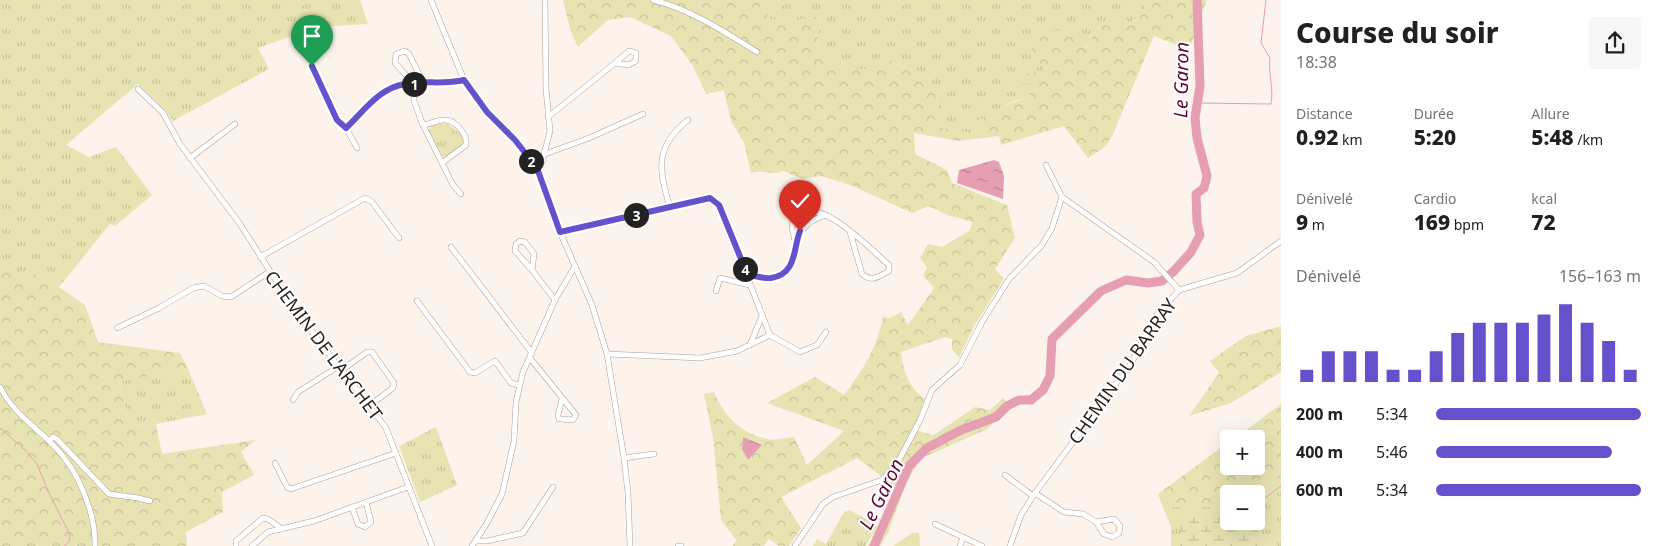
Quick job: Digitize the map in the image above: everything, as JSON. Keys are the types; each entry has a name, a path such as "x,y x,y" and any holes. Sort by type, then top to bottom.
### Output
{"street":[{"path":"430,0 464,80 487,112 515,140 537,168 560,232 592,305 607,354 624,458 628,493 630,546"},
{"path":"537,168 545,154 550,131 545,0"},
{"path":"653,0 665,3 700,19 757,52"},
{"path":"424,84 409,54 400,51 394,58 395,63 413,84 414,101 424,125 453,184 461,194"},
{"path":"548,117 615,63"},
{"path":"312,66 337,120 346,128 357,148"},
{"path":"346,128 374,98 404,84 452,83 464,80"},
{"name":"CHEMIN DE L'ARCHET","path":"138,89 163,113 190,158 240,224 293,307 386,428 432,546"},
{"path":"545,154 589,138 643,114"},
{"path":"424,125 445,120 454,123 465,135 466,145 463,149 442,163"},
{"path":"670,207 661,170 662,156 673,132 688,120"},
{"path":"190,158 235,124"},
{"path":"1046,165 1062,197 1154,262 1179,290"},
{"path":"795,546 823,504 833,497 882,480 898,464 910,443 932,390 960,365 982,322 1009,280 1042,245 1052,228 1062,197"},
{"path":"260,257 365,198 372,202 398,238"},
{"path":"560,232 710,198 719,205 770,335 800,352 817,345 826,332"},
{"path":"796,242 792,231 795,217 808,210 816,210 837,220 889,265 889,271 873,279 867,278 862,274 850,232"},
{"path":"748,276 772,278 787,271 794,258 796,242 806,223 826,215"},
{"path":"532,270 534,254 525,242 520,241 516,244 515,250 555,300"},
{"name":"CHEMIN DU BARRAY","path":"1010,546 1021,515 1132,362 1154,318 1179,290 1237,273 1281,241"},
{"path":"451,247 562,399 576,415 574,420 559,418 562,399"},
{"path":"472,546 502,494 514,441 519,386 555,300 575,266"},
{"path":"117,328 159,308 193,288 204,286 222,296 231,297 269,272"},
{"path":"716,291 720,278 750,284"},
{"path":"417,301 470,372 475,373 495,362 512,383 519,386"},
{"path":"750,346 763,315"},
{"path":"607,354 700,358 737,351 770,335"},
{"path":"293,400 298,392 367,352 372,352 394,383 393,388 370,405"},
{"path":"0,387 18,413 49,441 67,462 88,503 94,522 94,546"},
{"path":"49,441 52,437 57,439 109,494 138,498 150,502"},
{"path":"275,463 287,487 291,489 396,453"},
{"path":"624,458 654,454"},
{"path":"1005,475 1034,495 1064,512 1083,514 1096,522 1104,534 1112,537 1119,533 1120,526 1114,519 1096,522"},
{"path":"252,546 268,532 282,530 408,487"},
{"path":"476,541 487,541 523,533 553,487"},
{"path":"352,507 358,524 365,527 371,522 366,502"},
{"path":"236,546 236,541 263,518 268,519 282,530"},
{"path":"936,524 982,546"},
{"path":"960,546 963,537"}],"green space":[{"path":"0,0 360,0 368,24 318,27 258,48 269,69 173,121 165,110 138,84 66,145 89,157 116,147 152,195 115,226 110,224 59,287 43,270 18,284 12,262 4,263 0,254"},
{"path":"563,0 760,0 760,4 770,19 793,21 820,16 817,50 854,70 876,68 875,59 885,56 899,66 922,73 931,81 939,108 935,118 942,128 974,134 972,124 1000,108 1030,97 1030,83 1015,82 1020,75 1044,71 1032,50 1032,30 1077,31 1084,49 1091,41 1093,29 1109,23 1126,26 1146,11 1142,0 1207,0 1189,50 1154,36 1113,134 1106,146 1088,158 1064,126 1001,145 999,136 958,141 914,133 915,154 947,170 952,183 1007,205 1015,238 995,269 1004,279 974,326 959,358 952,349 952,339 945,337 901,352 903,366 911,384 919,395 925,399 913,430 934,435 975,407 990,410 1003,398 1011,406 987,429 920,459 906,484 888,533 880,546 868,546 896,487 857,458 781,497 801,528 789,546 779,546 769,539 764,546 732,546 737,541 721,520 713,437 704,394 714,392 728,416 741,428 757,436 770,440 794,437 807,465 844,431 767,403 815,377 844,395 858,376 873,349 883,317 890,318 901,312 908,325 934,288 923,276 927,267 920,258 928,244 942,247 969,231 973,222 947,215 929,206 912,213 853,186 821,176 802,179 783,171 751,173 744,143 731,121 724,90 706,94 693,66 671,36 630,17 608,20 578,47 570,29"},
{"path":"760,0 1142,0 1146,11 1126,26 1109,23 1091,34 1091,41 1083,49 1044,31 1032,30 1044,72 1020,75 1016,82 1030,83 1030,97 1013,101 972,124 975,134 942,128 935,118 939,107 931,81 922,73 899,66 885,56 876,68 854,70 817,50 820,16 793,21 770,19 760,4"},
{"path":"447,123 462,135 464,143 448,156 443,157 428,131 432,125"},
{"path":"0,254 4,263 12,261 18,284 43,270 59,287 85,305 98,342 180,353 188,369 119,382 130,425 156,424 162,454 255,440 241,452 254,475 222,492 223,512 186,532 187,546 0,546"},
{"path":"1281,326 1281,372 1231,403 1189,416 1219,373 1210,361 1246,336"},
{"path":"188,369 207,414 156,424 130,425 119,381"},
{"path":"1281,404 1281,477 1265,487 1265,485 1220,485 1220,507 1163,507 1158,494 1220,449 1220,475 1265,475 1265,430 1246,430"},
{"path":"436,427 457,485 420,502 399,446"},
{"path":"1281,477 1281,546 1171,546 1171,527 1163,507 1220,507 1220,530 1265,530 1265,487"},
{"path":"850,510 877,526 866,546 813,546 817,539 826,544 844,512"},
{"path":"1180,514 1220,516 1220,530 1256,530 1263,535 1258,546 1180,546"},
{"path":"912,533 919,533 920,546 893,546"}],"water":[{"path":"994,160 999,162 1004,176 1003,199 957,183 959,170"},
{"path":"743,437 762,445 748,460 742,449"}],"waterway":[{"name":"Le Garon","path":"874,546 909,466 927,448 961,430 996,417 1007,406 1019,400 1031,400 1043,390 1050,376 1052,339 1101,291 1126,280 1148,283 1162,281 1191,252 1200,235 1197,222 1196,194 1204,188 1207,176 1197,138 1195,118 1200,86 1197,0"},
{"path":"1197,103 1271,104 1270,58 1261,43 1266,0"},
{"path":"0,428 24,449 37,464 70,535 69,542 64,546"},
{"path":"1265,498 1281,486"}],"route":[{"path":"312,66 337,120 346,128 374,98 404,84 452,83 464,80 487,112 515,140 537,168 560,232 710,198 719,205 748,276 772,278 787,271 792,264 800,231"}]}
